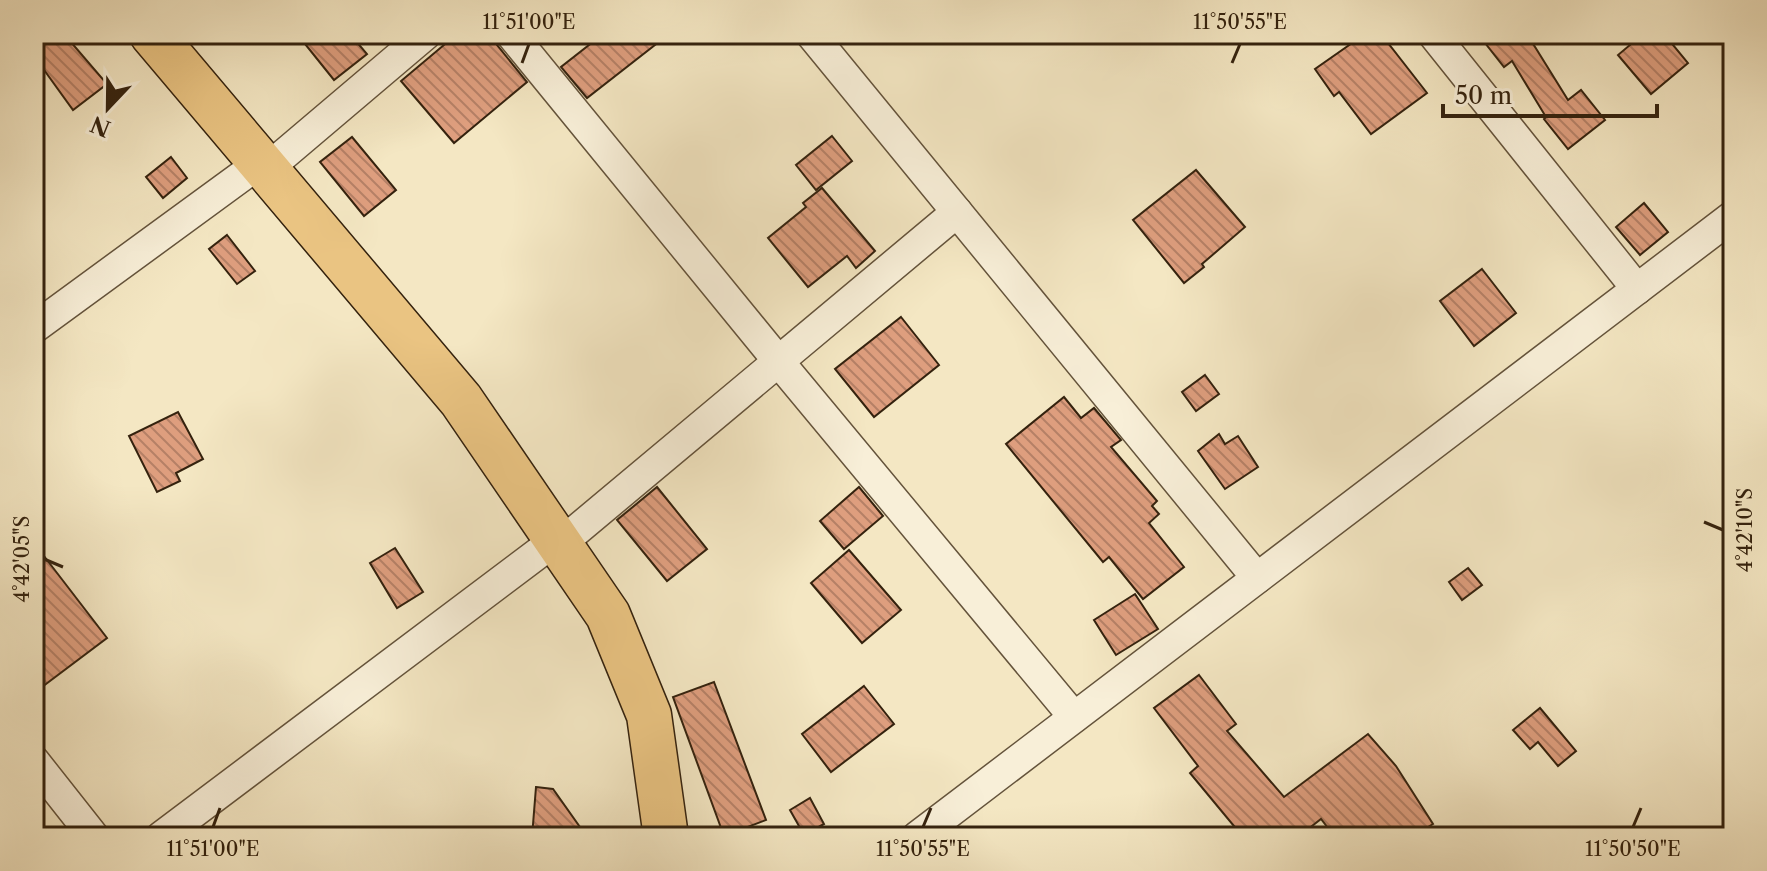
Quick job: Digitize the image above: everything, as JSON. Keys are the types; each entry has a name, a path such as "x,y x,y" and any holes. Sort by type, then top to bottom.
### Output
{"highway":[{"path":"152,34 461,400 608,615 649,715 666,837"}],"street":[{"path":"34,328 264,165 426,34"},
{"path":"511,34 1074,717"},
{"path":"811,34 1257,578"},
{"path":"1433,34 1637,289"},
{"path":"161,837 558,541 779,362 957,212"},
{"path":"917,837 1733,216"},
{"path":"34,761 94,837"}],"building":[{"path":"34,34 64,34 107,84 73,110 34,56"},
{"path":"297,34 350,34 367,54 334,80"},
{"path":"457,34 493,34 497,45 527,82 454,143 401,81"},
{"path":"603,34 669,34 587,98 561,67"},
{"path":"1365,34 1381,34 1427,93 1371,134 1339,92 1334,96 1315,69"},
{"path":"1478,34 1527,34 1568,100 1581,90 1605,120 1568,149 1544,119 1546,117 1512,61 1504,67"},
{"path":"1643,34 1664,34 1688,63 1651,94 1618,55"},
{"path":"832,136 852,161 816,190 796,165"},
{"path":"352,137 396,190 364,216 320,162"},
{"path":"171,157 187,178 163,198 146,177"},
{"path":"1196,170 1245,227 1184,283 1133,220"},
{"path":"822,188 875,251 856,268 847,256 808,287 768,238 806,207 803,203"},
{"path":"1644,203 1668,232 1640,255 1616,227"},
{"path":"227,235 255,271 237,284 209,249"},
{"path":"1482,269 1516,313 1474,346 1440,301"},
{"path":"901,317 939,365 874,417 835,369"},
{"path":"1205,375 1219,394 1196,411 1182,392"},
{"path":"1064,397 1081,418 1094,408 1121,440 1111,447 1157,501 1152,506 1159,514 1149,523 1184,567 1143,599 1109,557 1103,562 1006,444"},
{"path":"178,412 203,459 176,473 180,481 157,492 129,436"},
{"path":"1219,434 1225,444 1238,436 1258,467 1225,489 1198,451"},
{"path":"657,487 707,549 667,581 617,520"},
{"path":"859,487 883,516 844,549 820,521"},
{"path":"34,543 107,638 34,693"},
{"path":"395,548 423,592 397,608 370,563"},
{"path":"849,550 901,610 862,643 811,583"},
{"path":"1468,568 1482,585 1462,600 1449,582"},
{"path":"1135,594 1158,629 1116,655 1094,620"},
{"path":"1199,675 1236,724 1227,731 1284,797 1368,734 1396,766 1433,824 1411,837 1335,837 1321,819 1298,837 1243,837 1190,773 1198,766 1154,708"},
{"path":"714,682 766,820 724,836 673,697"},
{"path":"864,686 894,724 831,772 802,734"},
{"path":"1540,708 1576,751 1558,766 1538,742 1530,749 1513,730"},
{"path":"536,787 553,789 587,837 532,837"},
{"path":"810,798 824,824 804,835 790,810"}]}
